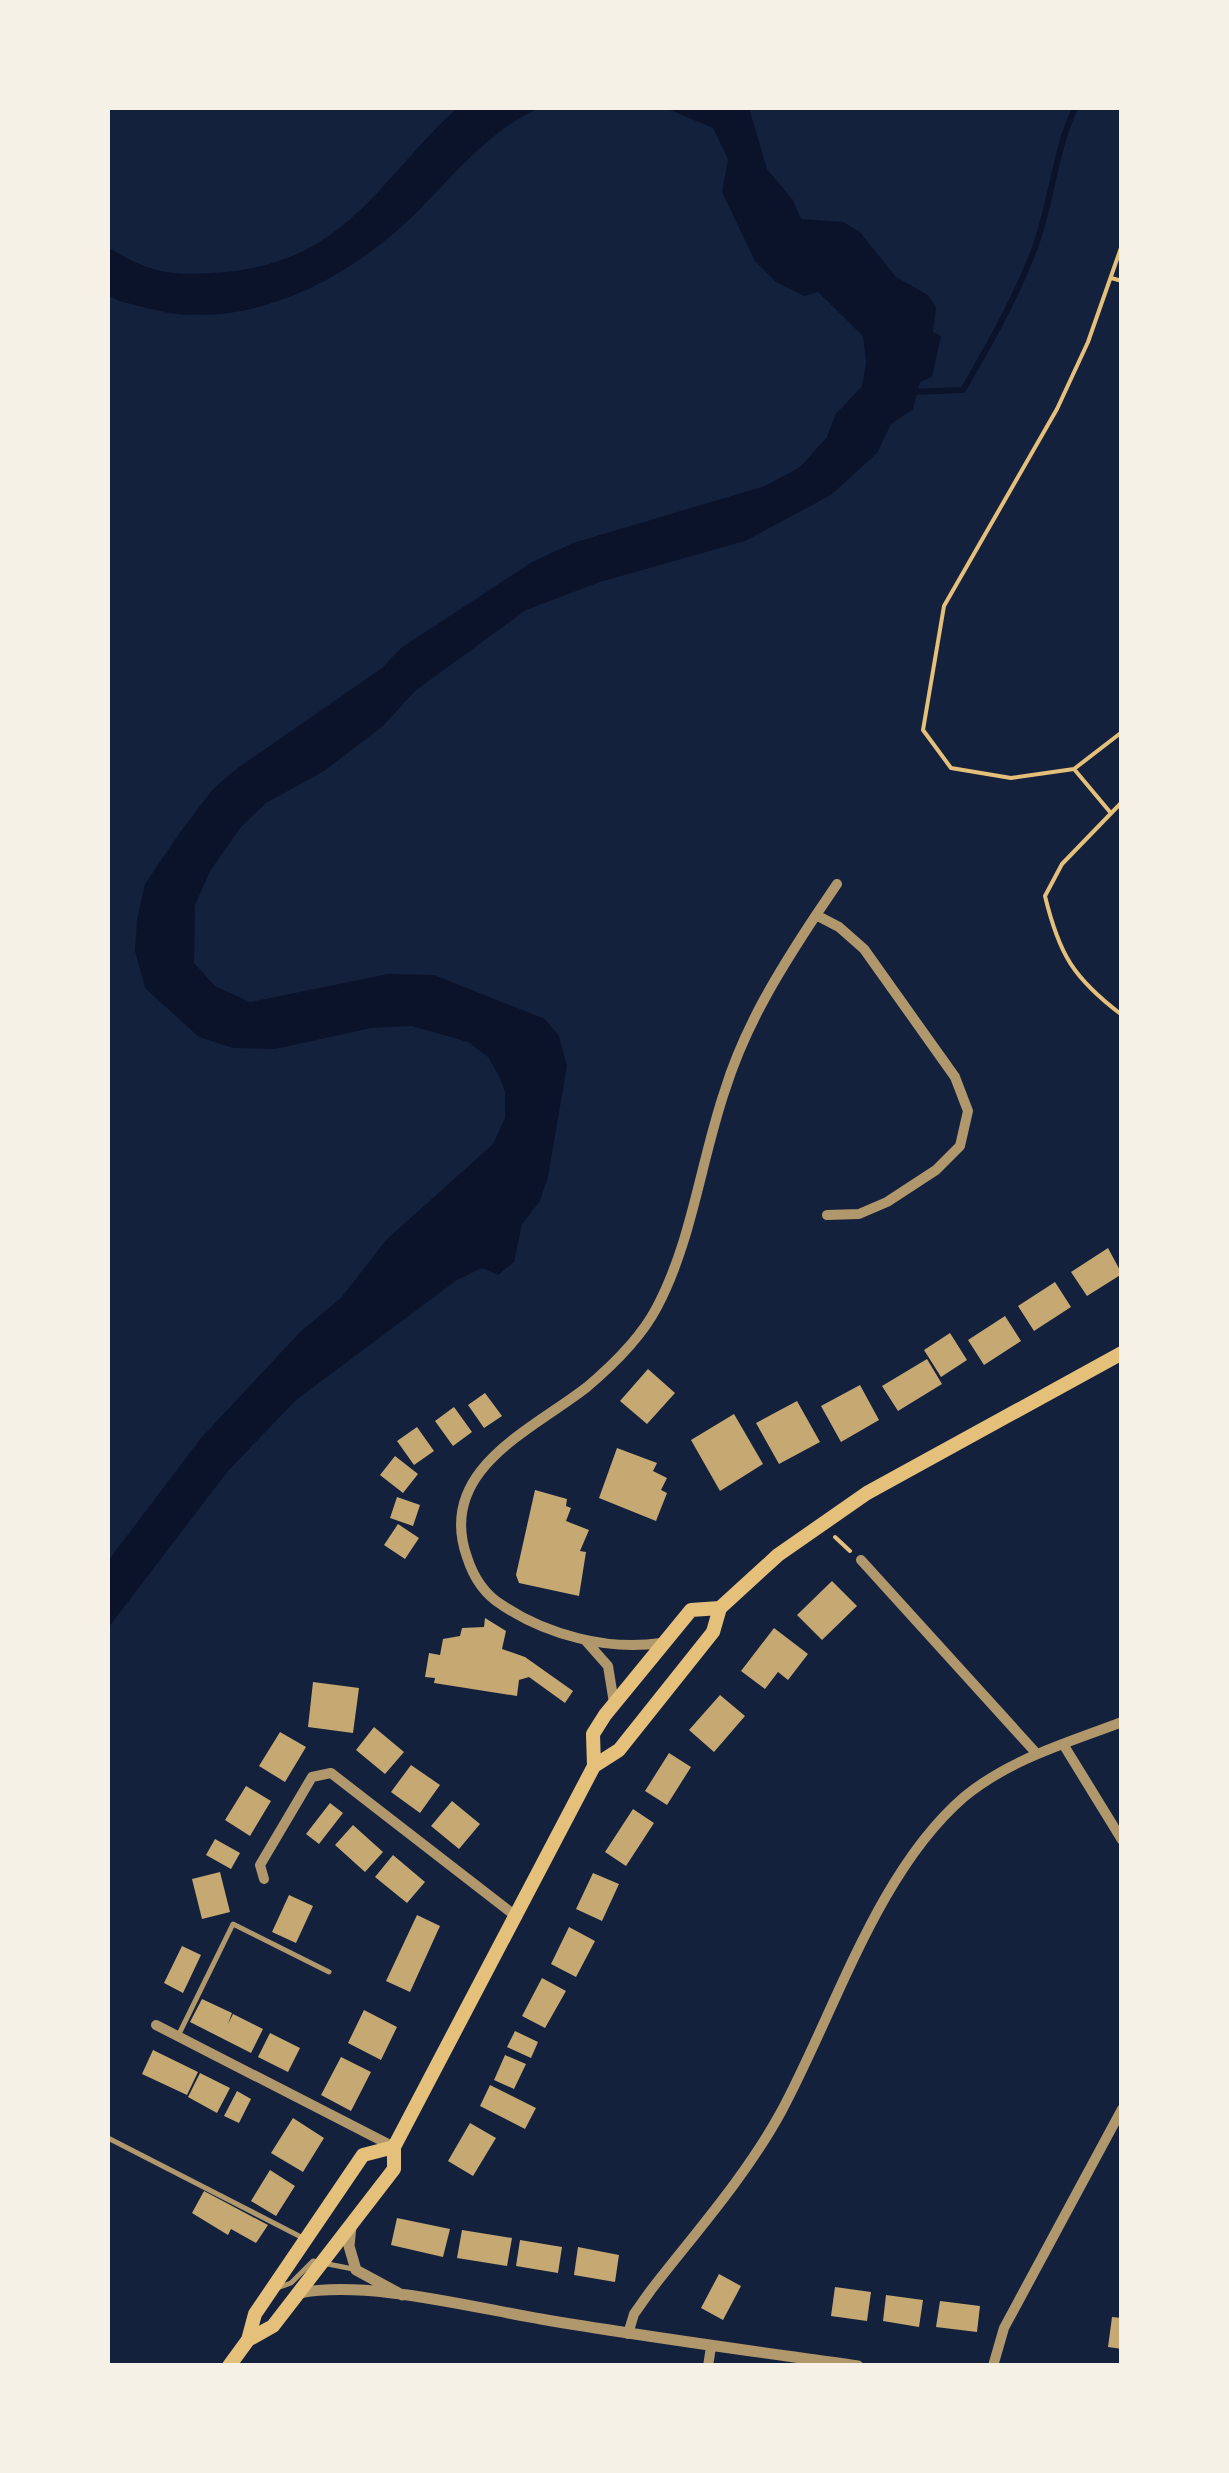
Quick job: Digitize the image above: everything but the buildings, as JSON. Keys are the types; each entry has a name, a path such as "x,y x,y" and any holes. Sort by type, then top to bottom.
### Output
{"main road":[{"path":"594,1766 619,1750 714,1632 720,1608 820,1524 1122,1353"},
{"path":"248,2340 273,2326 394,2169 394,2146 594,1766 592,1734 661,1642 692,1610 720,1608"},
{"path":"229,2366 248,2340 255,2314 363,2156 394,2146"}],"street":[{"path":"661,1642 633,1647 584,1640 526,1620 488,1595 465,1552 462,1525 466,1496 482,1466 607,1369 655,1311 676,1261 738,1052 763,1000 837,884"},
{"path":"816,916 839,927 864,950 955,1077 968,1111 960,1146 936,1170 888,1202 859,1214 828,1215"},
{"path":"862,1560 1037,1754"},
{"path":"584,1640 608,1666 614,1702"},
{"path":"628,2334 634,2314 650,2290 765,2138 878,1915 914,1858 960,1801 999,1772 1122,1722"},
{"path":"1063,1744 1122,1840"},
{"path":"264,1880 260,1865 312,1777 331,1773 517,1918"},
{"path":"156,2025 394,2146"},
{"path":"993,2366 1004,2328 1122,2109"},
{"path":"351,2226 349,2246 356,2270 402,2295"},
{"path":"299,2293 327,2289 402,2295 711,2347 858,2366"},
{"path":"708,2366 711,2347"}],"lane":[{"path":"177,2039 234,1924 329,1972"},
{"path":"108,2138 308,2240"},
{"path":"274,2288 291,2283 306,2263 325,2261 356,2270"}],"path":[{"path":"1122,245 1057,409 944,606 922,730 951,768 1012,778 1074,769 1122,732"},
{"path":"1111,278 1122,281"},
{"path":"1074,769 1110,812"},
{"path":"1122,802 1052,876 1045,896 1058,949 1079,976 1122,1015"},
{"path":"820,1524 862,1560"}],"water":[{"path":"457,108 539,108 491,139 375,249 319,284 258,307 194,315 156,310 108,295 108,247 151,268 191,274 267,265 301,252 331,235 356,214"},
{"path":"665,108 749,108 767,169 793,200 801,219 843,222 860,232 896,277 928,295 936,307 933,332 941,336 932,377 920,382 913,409 891,424 877,453 831,495 745,541 600,582 526,610 415,691 383,726 324,771 266,803 241,827 210,871 195,905 194,963 215,986 250,1002 388,974 434,975 545,1019 559,1036 567,1066 548,1177 540,1201 522,1224 514,1262 498,1275 482,1268 457,1280 296,1400 228,1471 108,1628 108,1561 201,1438 301,1331 341,1298 386,1240 493,1144 505,1118 505,1092 488,1057 468,1042 412,1026 371,1028 275,1049 233,1048 199,1037 145,988 135,951 145,884 213,789 382,668 401,648 532,562 573,543 765,486 800,467 827,437 835,415 862,386 866,362 863,336 818,292 804,296 776,282 755,261 722,192 728,159 713,128"}],"waterway":[{"path":"910,392 963,390 1010,304 1034,250 1075,108"}]}
